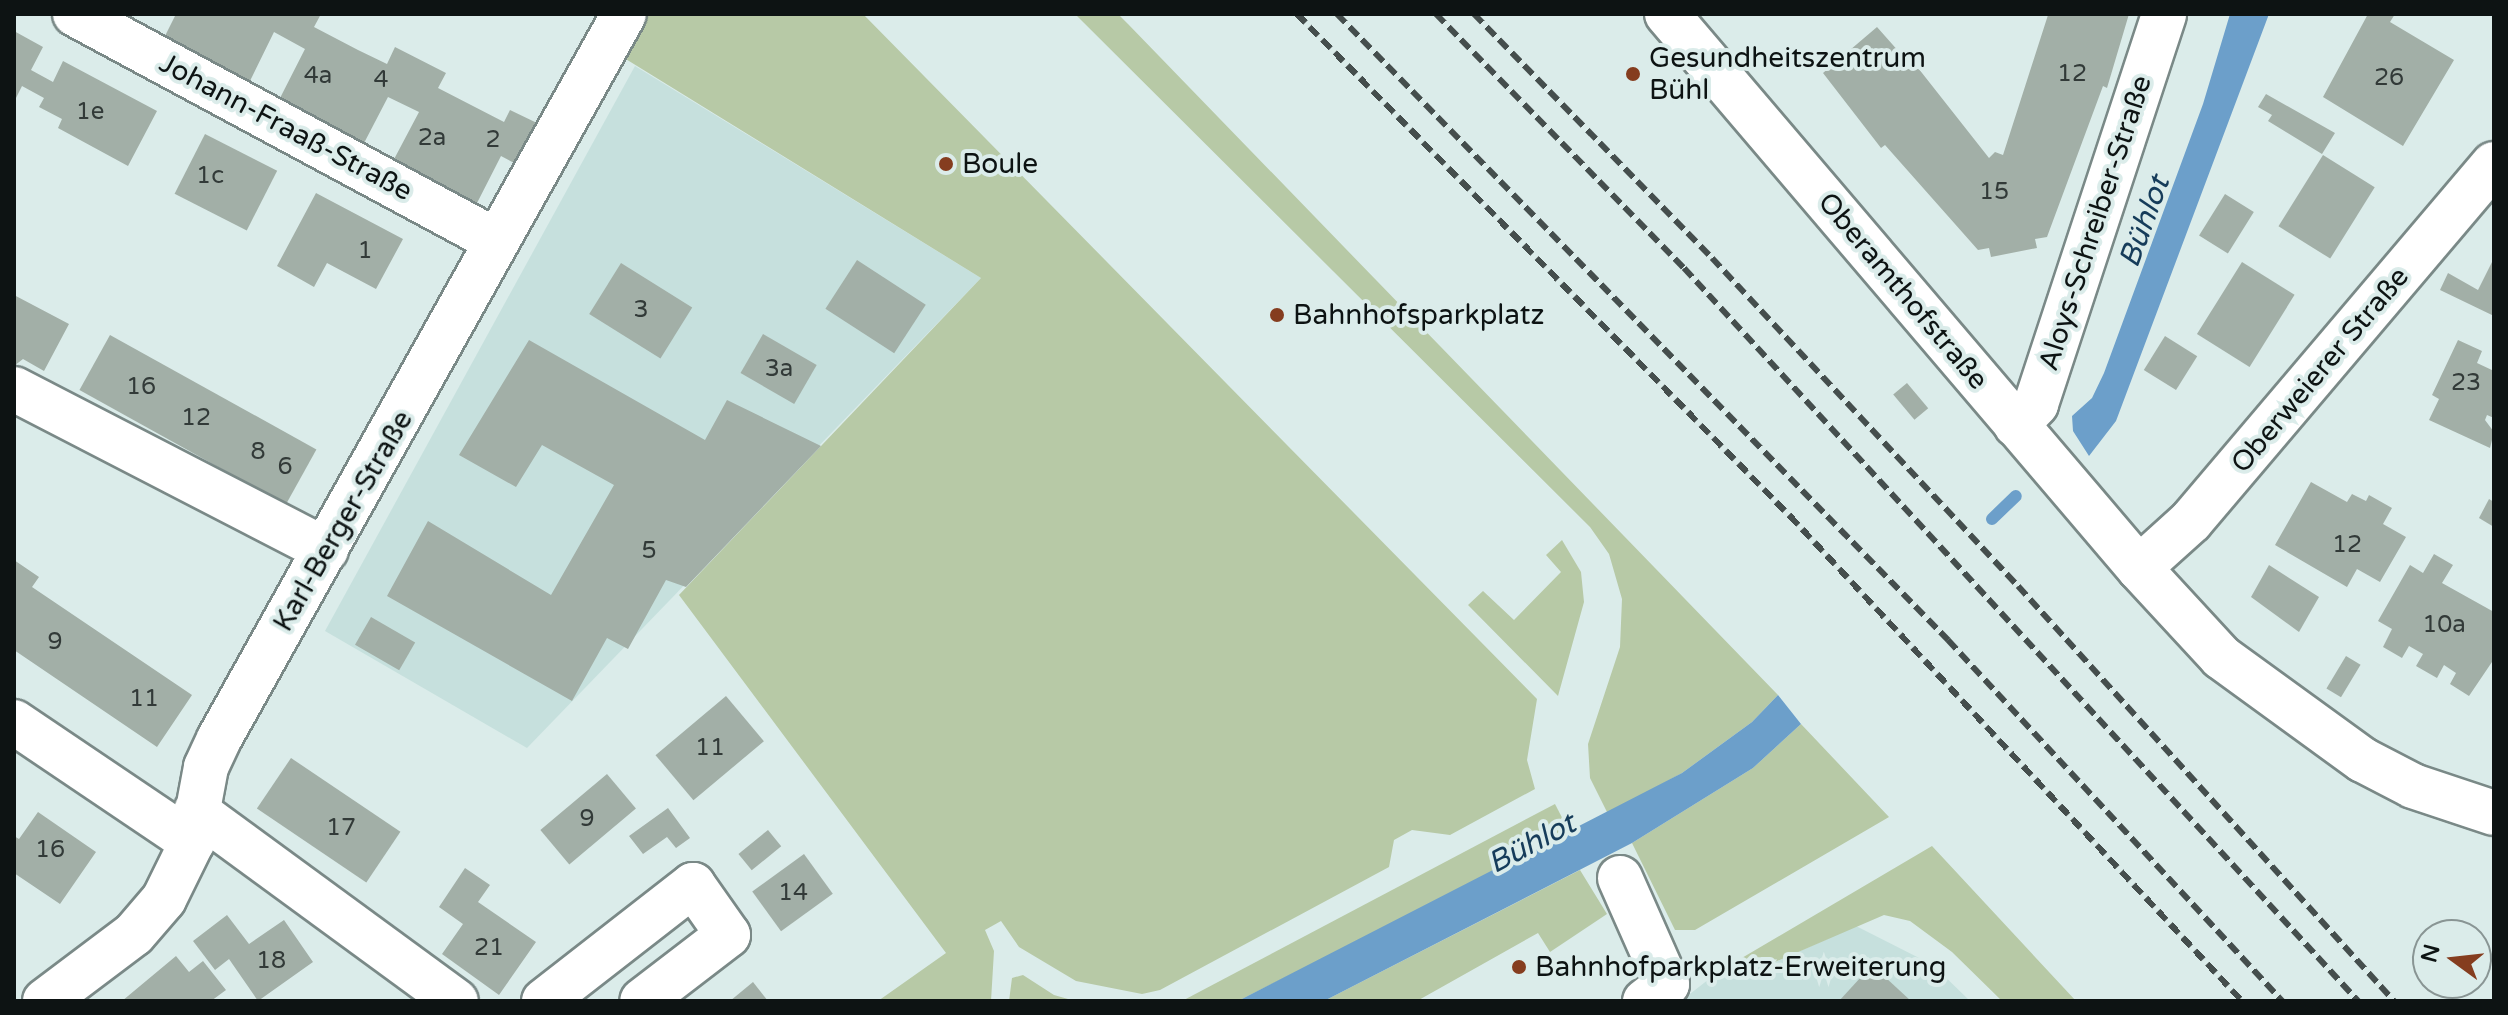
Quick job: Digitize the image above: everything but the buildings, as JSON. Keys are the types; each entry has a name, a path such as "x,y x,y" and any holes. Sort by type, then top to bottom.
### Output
{"street":[{"name":"Johann-Fraaß-Straße","path":"75,14 497,241"},
{"name":"Karl-Berger-Straße","path":"45,1001 134,934 164,899 194,826 219,739 624,14"},
{"name":"Oberamthofstraße","path":"1667,14 2139,568 2221,657 2301,719 2413,786 2494,813"},
{"name":"Aloys-Schreiber-Straße","path":"2016,425 2036,404 2164,14"},
{"name":"Oberweierer Straße","path":"2139,568 2208,501 2494,164"},
{"path":"14,389 326,550"},
{"path":"14,722 194,826 456,1001"},
{"path":"1620,878 1667,984 1645,1001"},
{"path":"544,1001 693,885 728,935 642,1001"}],"shaded area":[{"path":"635,66 981,278 527,748 325,631"},
{"path":"1856,926 1933,965 1970,1001 1681,1001 1718,972 1769,965"}],"green space":[{"path":"638,14 863,14 1537,699 1527,760 1535,789 1450,835 1412,830 1394,840 1389,867 1160,990 1142,994 1076,981 1019,947 1001,921 985,930 994,951 991,1001 878,1001 946,953 679,595 981,278 616,53"},
{"path":"1075,14 1118,14 1778,695 1752,722 1682,773 1608,814 1590,778 1588,744 1620,647 1622,599 1609,554 1590,527"},
{"path":"1562,540 1581,572 1584,602 1558,696 1468,605 1483,591 1514,620 1561,572 1546,555"},
{"path":"1801,724 1889,817 1695,930 1675,930 1632,843 1753,768"},
{"path":"1555,804 1571,835 1238,1001 1182,1001"},
{"path":"1932,846 2076,1001 2002,1001 1952,952 1910,921 1884,915 1768,965 1718,972"},
{"path":"1580,870 1607,914 1550,952 1538,933 1417,1001 1324,1001"},
{"path":"1023,975 1054,995 1075,1001 1009,1001 1012,978"}],"water":[{"path":"2230,14 2269,14 2116,421 2089,456 2073,431 2072,416 2092,398 2104,373 2203,104"},
{"path":"1778,695 1801,724 1753,768 1632,843 1324,1001 1238,1001 1682,773 1752,722"}],"waterway":[{"name":"Bühlot","path":"1992,519 2016,496"}],"railway":[{"path":"1297,14 1790,516 2242,1001"},
{"path":"1337,14 1948,640 2282,1001"},
{"path":"1436,14 1684,268 2358,1001"},
{"path":"1474,14 1712,258 2018,586 2394,1001"}],"place":[{"name":"Gesundheitszentrum Bühl","path":"1633,74"},
{"name":"Boule","path":"946,164"},
{"name":"Bahnhofsparkplatz","path":"1277,315"},
{"name":"Bahnhofparkplatz-Erweiterung","path":"1519,967"}]}
